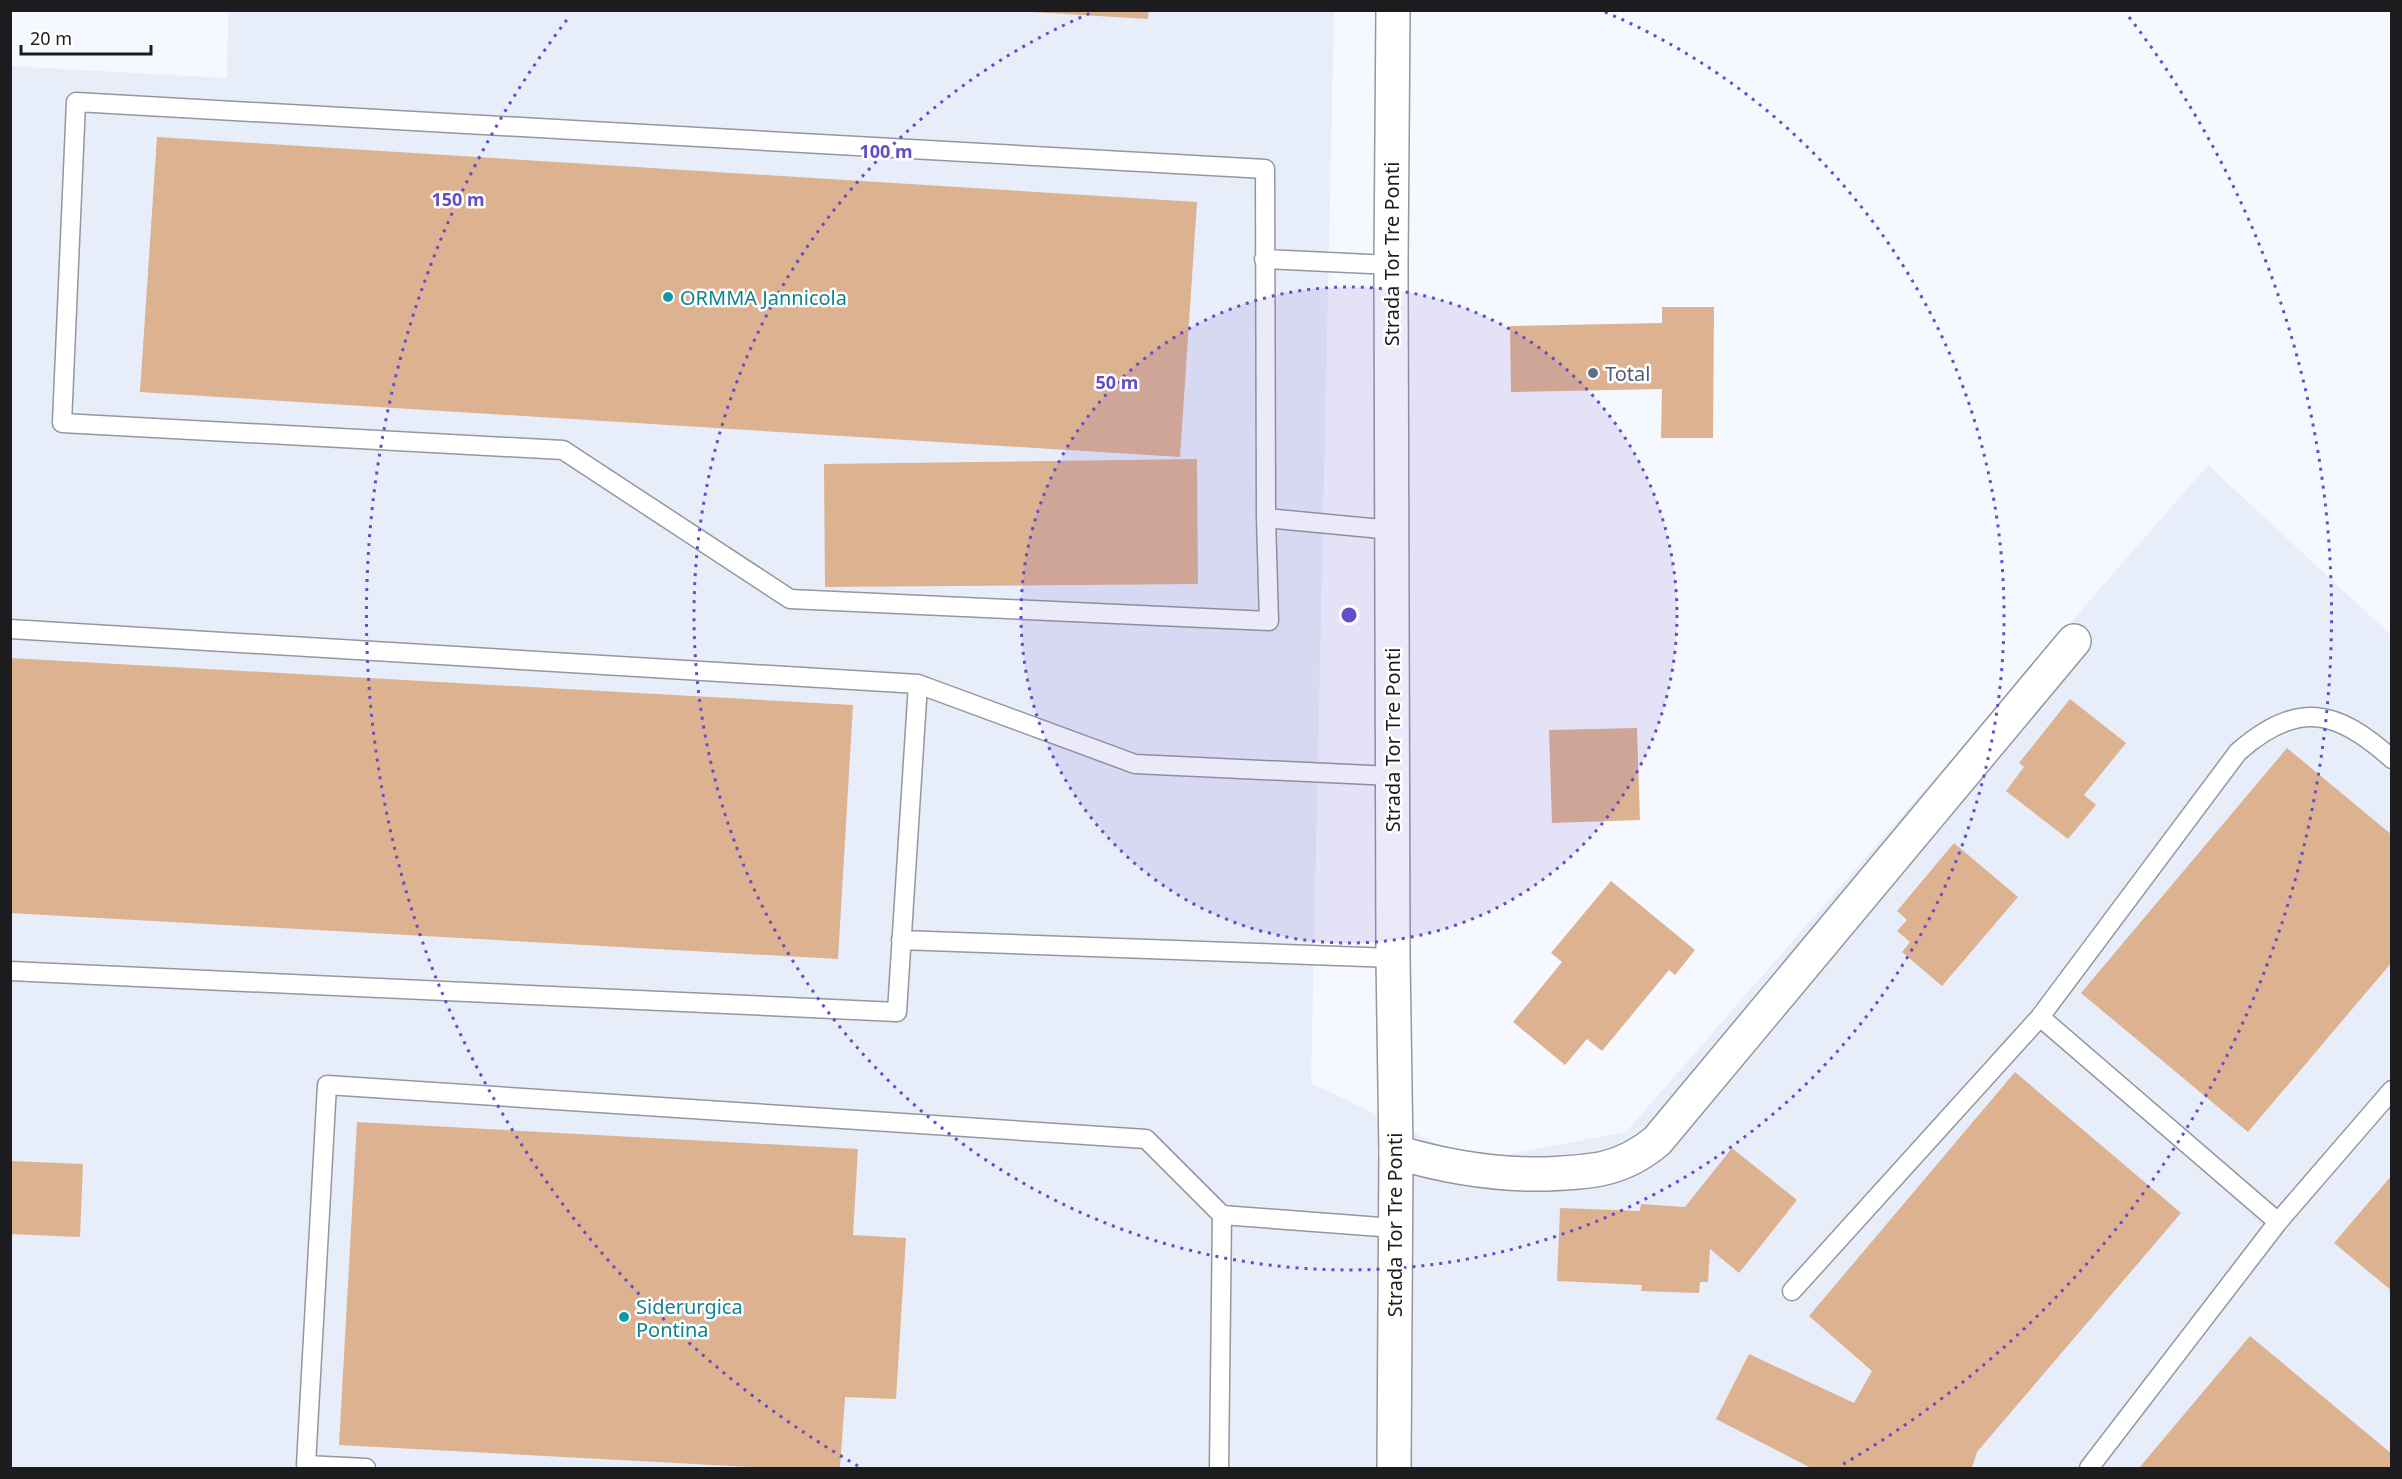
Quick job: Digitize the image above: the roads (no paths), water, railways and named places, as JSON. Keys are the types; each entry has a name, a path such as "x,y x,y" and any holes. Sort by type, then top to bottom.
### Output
{"street":[{"name":"Strada Tor Tre Ponti","path":"1393,10 1392,776 1396,1152 1394,1468"},
{"path":"1396,1152 1454,1168 1515,1174 1598,1171 1621,1164 1648,1149 1665,1132 2074,641"}],"lane":[{"path":"76,102 1265,169 1266,518 1269,621 790,599 563,450 62,423 76,102"},
{"path":"1264,259 1391,265"},
{"path":"1266,518 1392,530"},
{"path":"10,629 918,684 1135,764 1392,776"},
{"path":"10,971 897,1012 918,684"},
{"path":"1792,1291 2040,1017 2238,752 2255,736 2274,725 2313,716 2351,727 2368,738 2391,759"},
{"path":"901,940 1393,958"},
{"path":"2040,1017 2278,1222"},
{"path":"366,1468 306,1465 327,1085 1146,1139 1222,1215 1394,1228"},
{"path":"2089,1468 2278,1222 2391,1090"},
{"path":"1219,1468 1222,1215"}],"place":[{"name":"ORMMA Jannicola","path":"668,297"},
{"name":"Total","path":"1593,373"},
{"name":"Siderurgica Pontina","path":"624,1317"}]}
